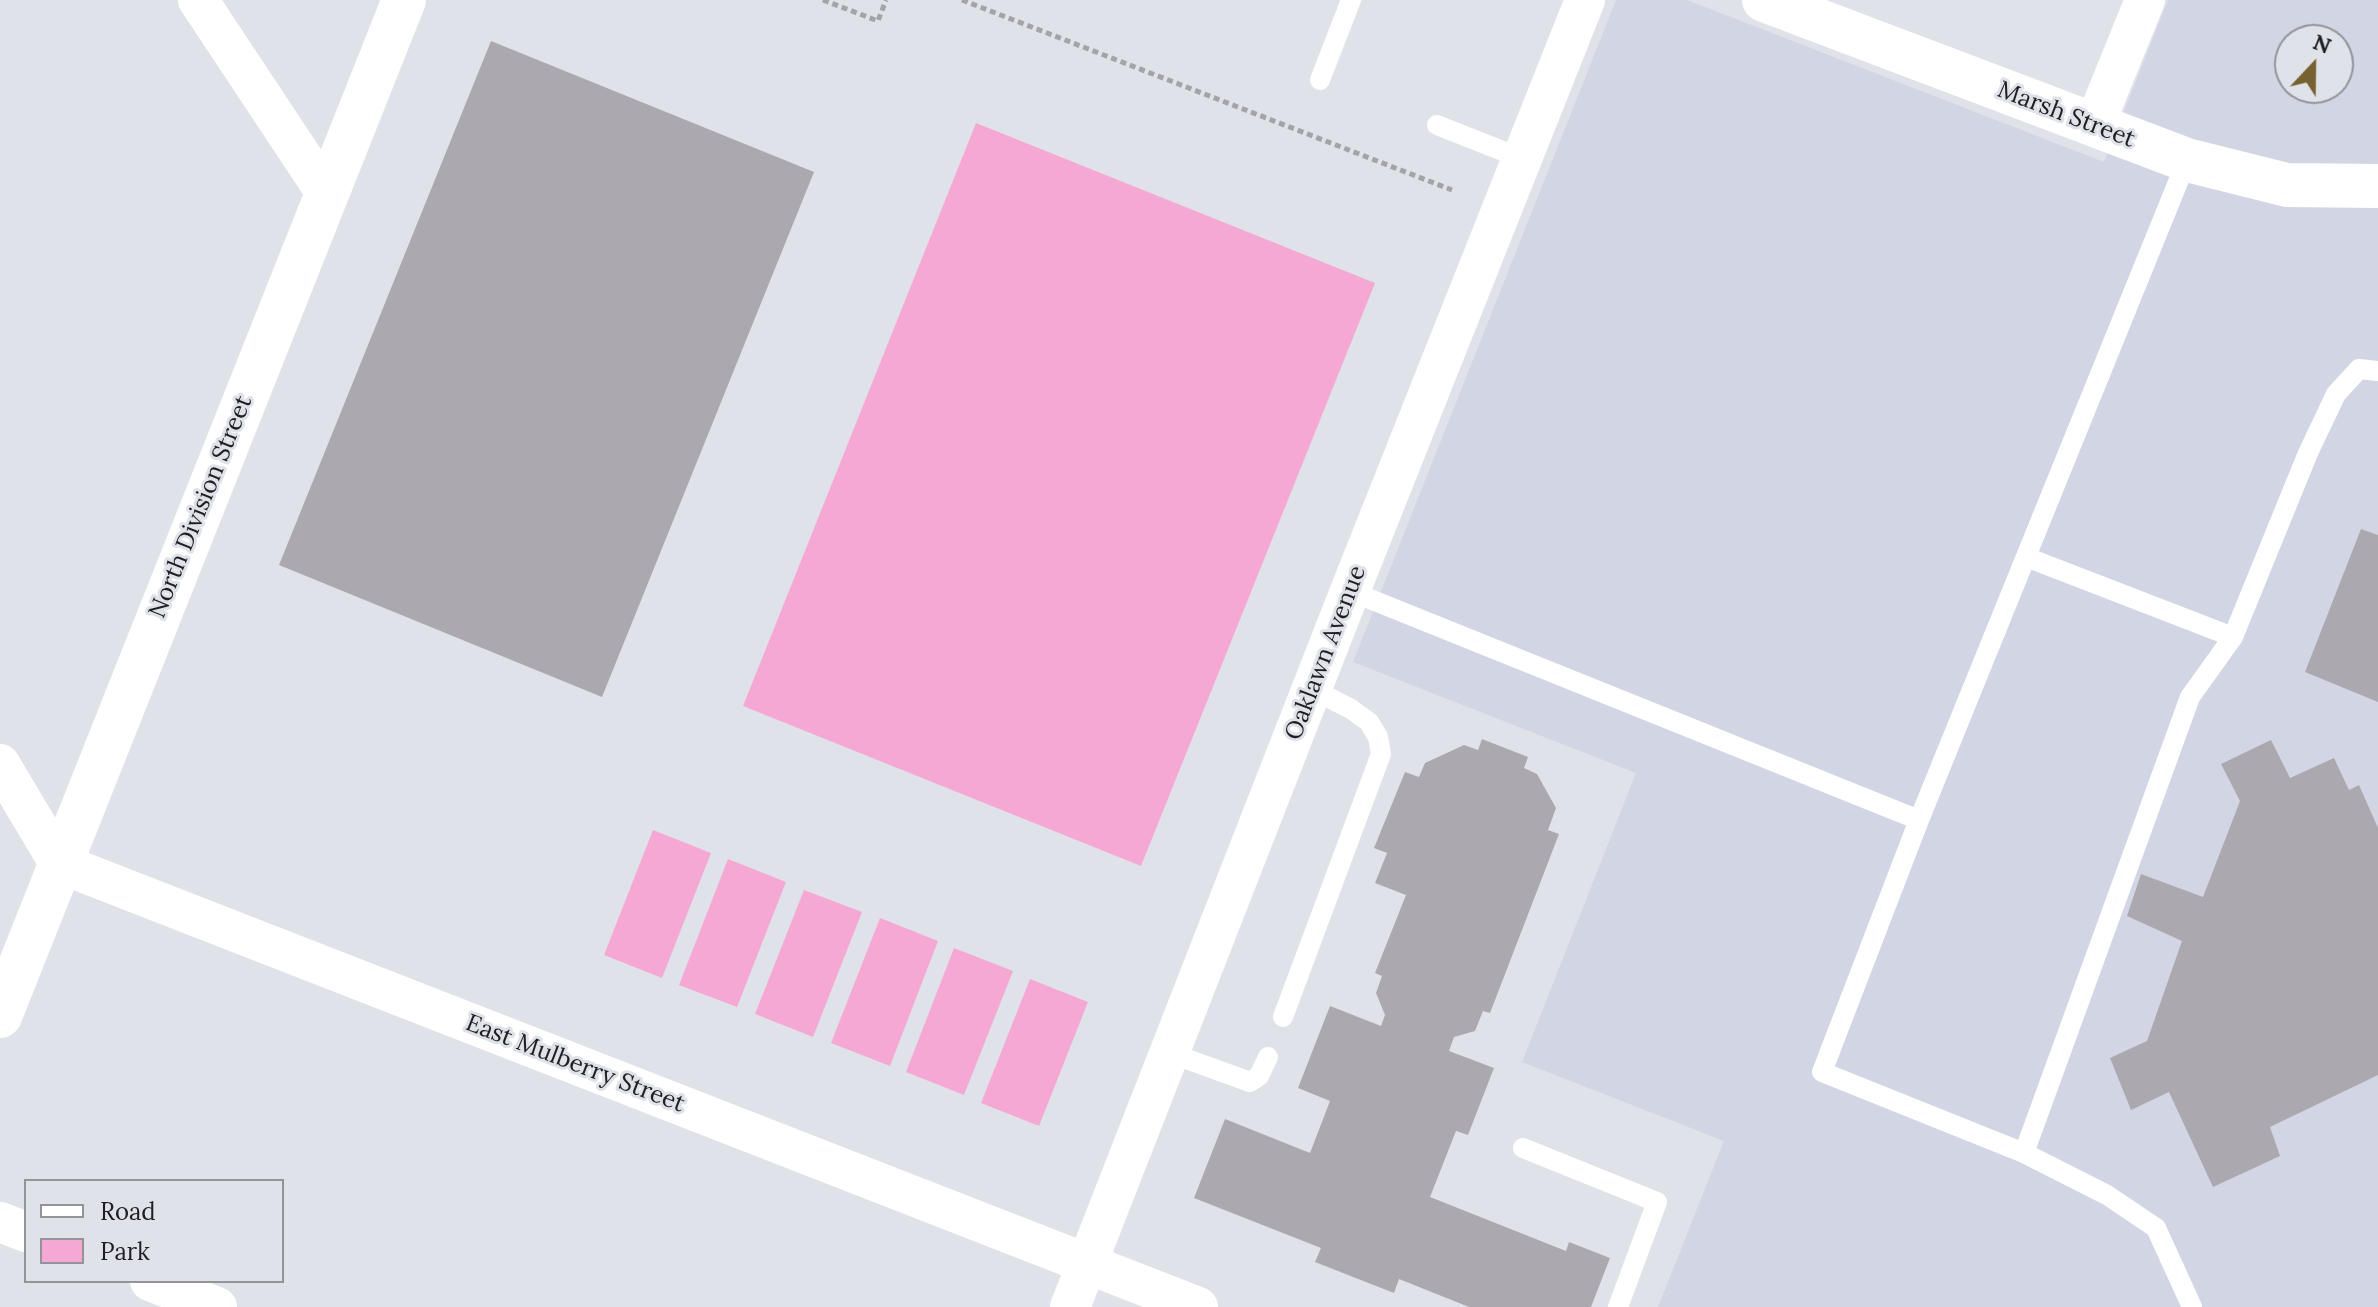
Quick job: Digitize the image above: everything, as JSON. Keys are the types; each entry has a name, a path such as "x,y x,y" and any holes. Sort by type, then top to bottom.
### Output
{"street":[{"path":"198,0 326,193"},
{"name":"North Division Street","path":"0,1016 404,0"},
{"name":"Oaklawn Avenue","path":"1070,1307 1585,0"},
{"name":"Marsh Street","path":"1764,0 2187,160 2287,185 2378,186"},
{"path":"2094,126 2145,0"},
{"path":"0,764 59,863"},
{"name":"East Mulberry Street","path":"59,863 1198,1307"},
{"path":"0,1222 24,1231"},
{"path":"155,1283 217,1307"}],"lane":[{"path":"1320,80 1351,0"},
{"path":"1437,125 1523,159"},
{"path":"2187,160 1919,820 1822,1072 2024,1153 2107,1195 2156,1228 2192,1307"},
{"path":"2024,1153 2190,697 2233,637 2308,453 2336,394 2359,369 2378,371"},
{"path":"2026,557 2233,637"},
{"path":"1350,591 1919,820"},
{"path":"1283,1017 1381,754 1378,737 1369,722 1312,689"},
{"path":"1170,1053 1250,1082 1259,1076 1268,1057"},
{"path":"1523,1148 1657,1202 1618,1307"}],"path":[{"path":"823,0 878,21 886,0"},
{"path":"962,0 1452,190"}],"shaded area":[{"path":"1616,0 1687,0 2104,162 2168,0 2378,0 2378,1307 1658,1307 1724,1141 1522,1062 1636,773 1353,662"}],"green space":[{"path":"976,123 1375,283 1141,866 743,706"},
{"path":"653,830 711,853 662,978 604,955"},
{"path":"728,859 786,882 737,1007 679,985"},
{"path":"804,890 862,912 813,1037 755,1014"},
{"path":"880,918 938,941 890,1066 831,1043"},
{"path":"954,948 1013,971 964,1095 906,1072"},
{"path":"1030,979 1088,1002 1039,1126 981,1103"}],"building":[{"path":"491,41 814,172 602,697 279,565"},
{"path":"2361,529 2378,535 2378,702 2305,672"},
{"path":"1482,739 1528,757 1524,768 1537,774 1556,808 1548,830 1559,834 1490,1013 1483,1011 1475,1031 1454,1037 1449,1051 1494,1068 1468,1135 1456,1131 1430,1197 1566,1251 1569,1242 1610,1258 1591,1307 1469,1307 1399,1279 1394,1293 1315,1262 1321,1248 1194,1198 1225,1119 1310,1153 1330,1101 1298,1088 1330,1006 1381,1026 1385,1015 1376,993 1382,976 1375,973 1406,895 1375,883 1387,853 1374,848 1405,772 1419,777 1425,763 1464,745 1478,750"},
{"path":"2271,740 2290,778 2334,758 2349,790 2359,785 2378,828 2378,1075 2270,1127 2280,1156 2213,1187 2169,1092 2131,1110 2110,1058 2147,1041 2182,941 2127,916 2141,874 2203,897 2240,801 2221,764"}]}
